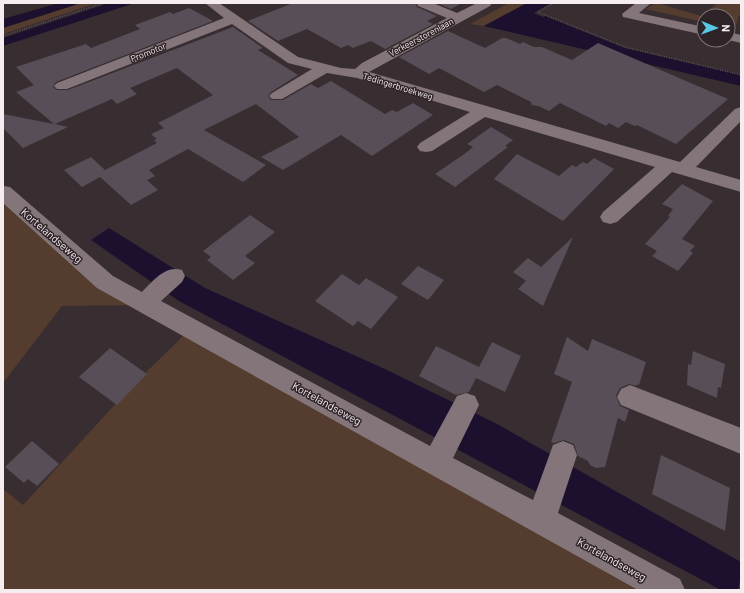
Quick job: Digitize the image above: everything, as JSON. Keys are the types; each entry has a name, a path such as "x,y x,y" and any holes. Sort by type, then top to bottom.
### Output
{"street":[{"name":"Tedingerbroekweg","path":"211,3 293,60 323,69 359,74 741,186"},
{"path":"422,3 457,18"},
{"name":"Verkeerstorenlaan","path":"359,74 367,66 486,3"},
{"path":"645,3 628,14 696,29"},
{"name":"Promotor","path":"62,86 233,19"},
{"path":"277,96 323,69"},
{"path":"426,147 483,111"},
{"path":"610,216 676,167 741,112"},
{"name":"Kortelandseweg","path":"3,192 105,282 669,590"},
{"path":"144,303 174,276"},
{"path":"630,397 741,441"},
{"path":"436,463 466,405"},
{"path":"541,520 563,455"}],"path":[{"path":"3,36 103,3"},
{"path":"554,3 538,12 625,47 741,75"}],"shaded area":[{"path":"59,3 81,3 3,28 3,19"},
{"path":"81,3 97,3 3,34 3,28"},
{"path":"109,3 135,3 3,46 3,38"},
{"path":"509,3 527,3 484,26 470,24"},
{"path":"527,3 551,3 534,13 625,48 741,75 741,86 484,26"},
{"path":"657,3 696,15 696,20 645,9"},
{"path":"718,3 741,3 741,15 739,15 736,26 736,8 711,8"},
{"path":"3,196 147,305 62,306 3,383"},
{"path":"109,228 205,288 387,370 497,424 741,562 741,575 738,590 721,590 179,301 91,240"},
{"path":"188,331 664,590 3,590 3,489 23,505 129,389"}],"building":[{"path":"293,3 415,3 417,7 437,16 427,21 433,24 385,49 371,41 353,48 348,45 341,48 307,29 278,41 248,21"},
{"path":"437,3 462,3 451,9"},
{"path":"189,8 213,21 56,82 53,87 57,90 68,90 233,27 263,48 258,50 298,75 271,92 268,96 271,100 283,100 311,84 318,88 331,81 385,114 392,110 397,112 413,103 433,115 372,156 341,135 283,170 261,157 299,137 256,104 204,130 266,165 243,182 188,149 149,170 155,176 147,180 158,190 131,205 100,177 82,187 64,170 91,157 105,170 157,143 154,140 157,139 151,134 164,128 158,123 213,95 177,68 130,88 137,94 117,104 112,99 55,124 68,127 23,148 3,128 3,114 54,124 16,92 34,85 16,67 86,44 91,48 140,29 135,25 170,12 173,14"},
{"path":"448,31 485,48 502,38 506,38 520,44 523,42 534,47 542,47 572,60 598,43 728,99 676,144 637,125 635,126 626,122 618,128 609,123 606,126 560,103 549,111 532,105 531,102 497,85 484,92 439,68 429,74 399,57"},
{"path":"491,127 513,140 505,146 508,147 455,187 435,174 473,147 467,144"},
{"path":"517,154 559,176 572,165 576,167 583,162 587,164 594,158 614,169 563,221 494,179"},
{"path":"682,184 713,201 682,239 695,246 690,251 693,253 678,271 652,256 657,251 645,244 670,217 668,216 673,209 662,204"},
{"path":"250,215 275,232 245,256 255,263 233,280 207,260 211,257 203,251"},
{"path":"573,237 543,306 518,289 526,281 513,272 528,258 541,267"},
{"path":"418,266 444,280 428,300 401,284"},
{"path":"342,274 359,285 366,278 398,297 371,329 358,321 353,326 315,301"},
{"path":"567,337 588,351 592,339 646,362 639,385 629,384 620,388 616,396 620,406 629,410 625,422 618,418 605,467 596,468 590,465 588,461 578,456 574,444 564,440 554,443 551,442 572,382 554,374"},
{"path":"492,342 521,356 505,392 476,378 469,392 456,395 419,376 436,346 479,367"},
{"path":"110,348 147,374 117,405 79,377"},
{"path":"693,351 725,364 721,388 718,387 717,398 687,385 688,364 691,365"},
{"path":"32,441 59,464 37,486 28,479 24,483 5,467"},
{"path":"661,455 730,488 725,531 652,494"}]}
